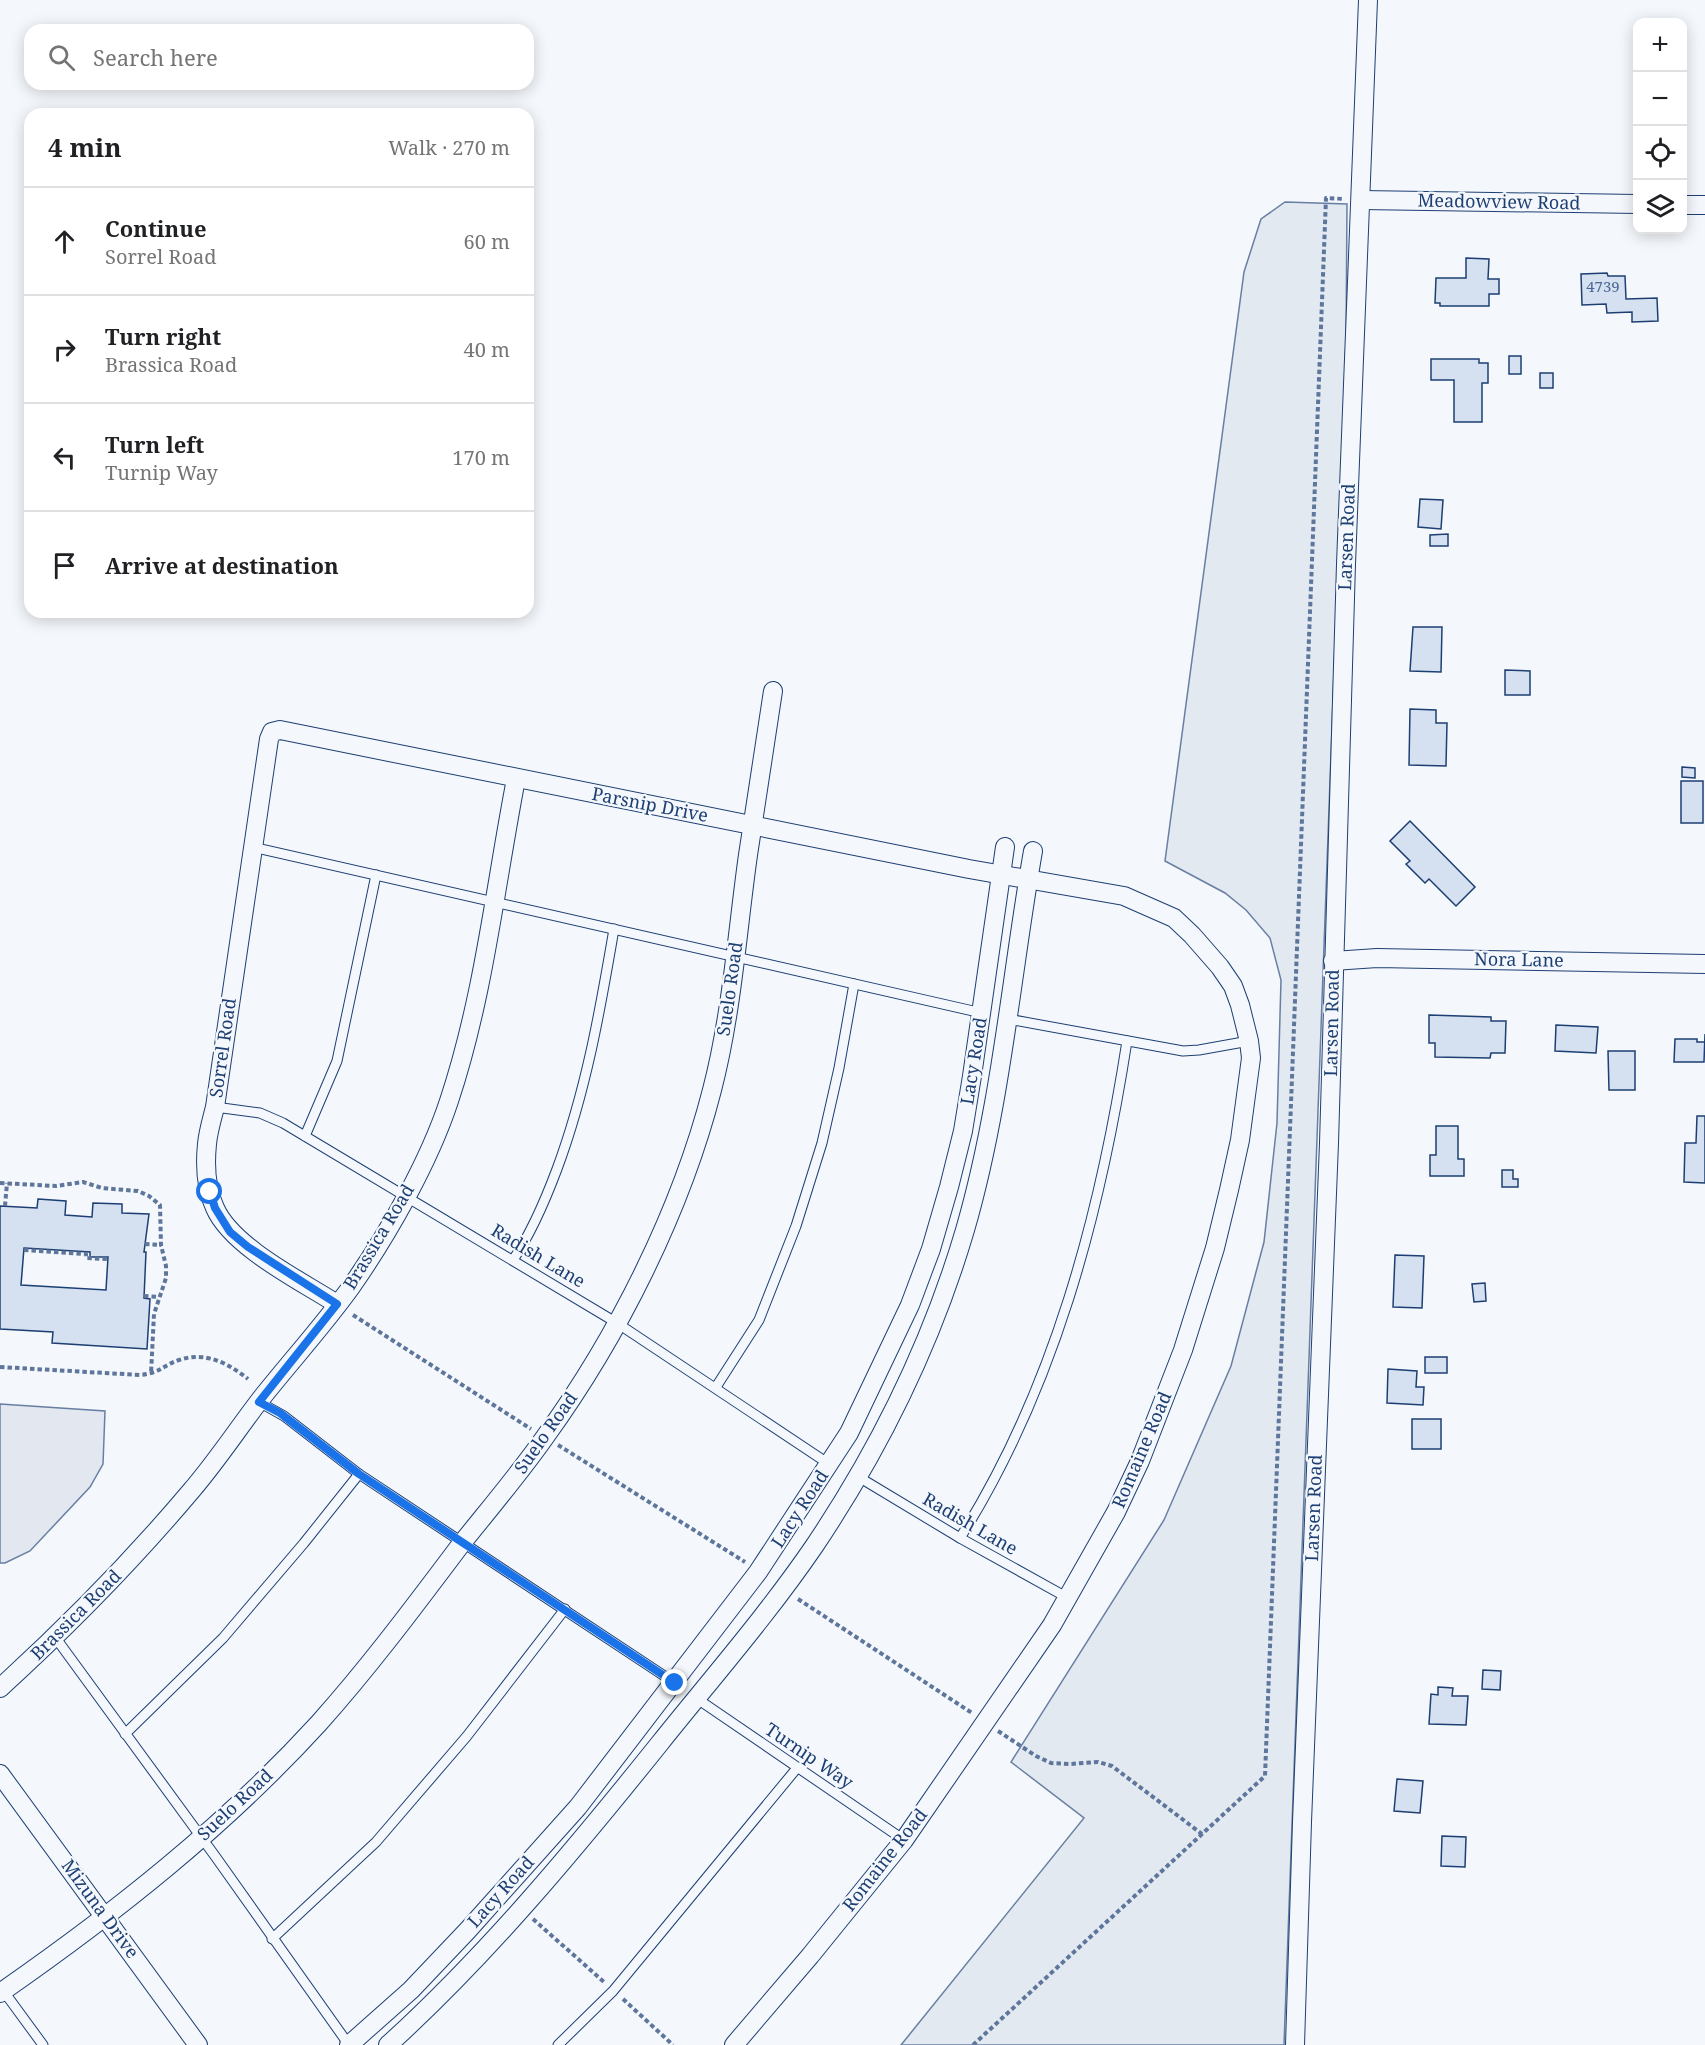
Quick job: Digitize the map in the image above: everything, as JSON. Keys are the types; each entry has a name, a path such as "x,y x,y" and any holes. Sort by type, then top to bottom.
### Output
{"street":[{"name":"Larsen Road","path":"1295,2045 1329,1143 1346,564 1368,0"},
{"name":"Meadowview Road","path":"1361,200 1633,204"},
{"path":"1687,205 1705,205"},
{"name":"Suelo Road","path":"1,1990 80,1937 202,1838 264,1780 320,1722 376,1654 545,1437 617,1323 653,1252 693,1152 712,1091 724,1038 773,691"},
{"name":"Parsnip Drive","path":"272,732 287,732 516,779 1028,878"},
{"name":"Sorrel Road","path":"272,732 268,739 215,1107 207,1142 207,1171 215,1208 230,1232 248,1247 337,1304"},
{"name":"Brassica Road","path":"0,1688 128,1564 186,1497 337,1304 367,1262 406,1195 435,1136 472,1025 516,779"},
{"name":"Lacy Road","path":"349,2045 411,1990 578,1807 765,1563 849,1433 910,1305 931,1249 949,1187 963,1131 1005,847"},
{"name":"Lacy Road","path":"388,2045 429,2007 495,1938 602,1815 783,1589 827,1527 881,1436 934,1319 964,1231 984,1149 1008,1019 1033,851"},
{"name":"Romaine Road","path":"734,2045 904,1840 986,1723 1068,1598 1116,1512 1140,1461 1190,1329 1215,1248 1240,1140 1249,1078 1249,1041 1233,986 1207,951 1174,918 1124,896 1028,878"},
{"name":"Nora Lane","path":"1333,961 1377,958 1705,964"},
{"name":"Mizuna Drive","path":"0,1774 198,2045"}],"lane":[{"path":"252,847 982,1013"},
{"path":"305,1136 337,1061 376,875"},
{"path":"513,1260 526,1241 546,1198 578,1106 595,1039 614,929"},
{"path":"716,1387 759,1320 796,1226 825,1134 854,984"},
{"path":"1008,1019 1173,1050 1191,1051 1249,1041"},
{"path":"960,1539 989,1490 1013,1442 1063,1316 1096,1202 1116,1110 1127,1041"},
{"name":"Radish Lane","path":"215,1107 260,1113 305,1136 617,1323 829,1464"},
{"path":"259,1402 280,1413 359,1474 675,1683"},
{"path":"125,1734 223,1638 359,1474"},
{"name":"Radish Lane","path":"857,1476 960,1539 1068,1598"},
{"path":"272,1939 376,1842 467,1736 565,1609"},
{"path":"55,1637 349,2045"},
{"name":"Turnip Way","path":"696,1698 904,1840"},
{"path":"558,2045 613,1991 797,1768"},
{"path":"1,1990 43,2045"}],"path":[{"path":"974,2045 1265,1776 1326,198 1361,200"},
{"path":"0,1183 56,1186 83,1182 102,1188 143,1193 159,1205 161,1245 166,1272 154,1314 152,1374"},
{"path":"5,1206 7,1183"},
{"path":"145,1244 161,1245"},
{"path":"24,1250 86,1254 86,1258 107,1259"},
{"path":"144,1296 159,1297"},
{"path":"358,1318 526,1426"},
{"path":"0,1367 152,1374 177,1360 194,1357 209,1358 230,1365 248,1379"},
{"path":"558,1446 741,1560"},
{"path":"798,1599 966,1709"},
{"path":"1000,1733 1051,1763 1098,1762 1112,1766 1202,1834"},
{"path":"539,1924 606,1985"},
{"path":"619,1996 674,2045"}],"shaded area":[{"path":"1285,202 1347,204 1346,342 1284,2045 901,2045 1084,1818 1011,1762 1164,1520 1231,1366 1264,1242 1277,1123 1281,980 1270,938 1246,910 1225,893 1165,861 1244,272 1261,219"},
{"path":"0,1404 105,1411 103,1464 90,1487 30,1551 5,1563 0,1563"}],"building":[{"path":"1466,258 1489,259 1488,279 1499,279 1499,294 1489,294 1489,306 1440,306 1440,303 1435,303 1436,278 1466,278"},
{"path":"1607,273 1608,276 1625,276 1626,299 1657,298 1658,321 1632,322 1632,312 1607,313 1606,304 1582,305 1581,274"},
{"path":"1509,356 1521,356 1521,374 1509,374"},
{"path":"1431,359 1479,359 1479,363 1488,363 1488,383 1482,383 1482,422 1454,422 1454,380 1431,380"},
{"path":"1540,373 1553,373 1553,388 1540,388"},
{"path":"1420,499 1443,500 1441,529 1418,527"},
{"path":"1448,534 1448,546 1430,546 1430,535"},
{"path":"1413,627 1442,627 1441,672 1410,671"},
{"path":"1505,670 1530,671 1530,695 1505,695"},
{"path":"1410,709 1436,710 1436,723 1447,723 1446,766 1409,765"},
{"path":"1682,767 1695,768 1695,778 1682,777"},
{"path":"1681,781 1703,781 1703,823 1681,823"},
{"path":"1410,821 1475,887 1456,906 1429,879 1425,883 1406,864 1410,861 1390,841"},
{"path":"1429,1015 1491,1017 1491,1021 1506,1021 1505,1053 1491,1053 1490,1058 1435,1057 1435,1043 1429,1043"},
{"path":"1556,1025 1598,1027 1596,1053 1555,1051"},
{"path":"1675,1039 1697,1039 1697,1042 1705,1042 1704,1062 1674,1062"},
{"path":"1608,1051 1635,1051 1635,1090 1609,1090"},
{"path":"1697,1116 1705,1116 1705,1183 1684,1182 1685,1143 1696,1143"},
{"path":"1436,1126 1458,1126 1458,1159 1464,1159 1464,1176 1430,1176 1430,1155 1436,1155"},
{"path":"1502,1170 1513,1170 1513,1179 1518,1179 1518,1187 1502,1187"},
{"path":"38,1199 66,1201 65,1215 92,1217 93,1203 122,1204 122,1213 149,1214 144,1252 146,1252 144,1298 150,1299 147,1349 52,1343 53,1332 0,1329 0,1206 37,1208","holes":["24,1248 90,1252 90,1257 108,1257 106,1290 21,1285"]},
{"path":"1395,1255 1424,1256 1422,1308 1393,1307"},
{"path":"1485,1283 1486,1301 1474,1302 1472,1284"},
{"path":"1425,1357 1447,1357 1447,1373 1425,1373"},
{"path":"1388,1369 1417,1371 1416,1387 1424,1387 1423,1405 1387,1403"},
{"path":"1412,1419 1441,1419 1441,1449 1412,1449"},
{"path":"1483,1670 1501,1671 1500,1690 1482,1689"},
{"path":"1438,1687 1453,1688 1452,1696 1468,1696 1466,1725 1429,1724 1431,1694 1438,1695"},
{"path":"1397,1779 1423,1781 1420,1813 1394,1811"},
{"path":"1442,1836 1466,1837 1465,1867 1441,1866"}],"route":[{"path":"210,1192 215,1208 230,1232 248,1247 337,1304 259,1402 280,1413 359,1474 675,1683"}]}
